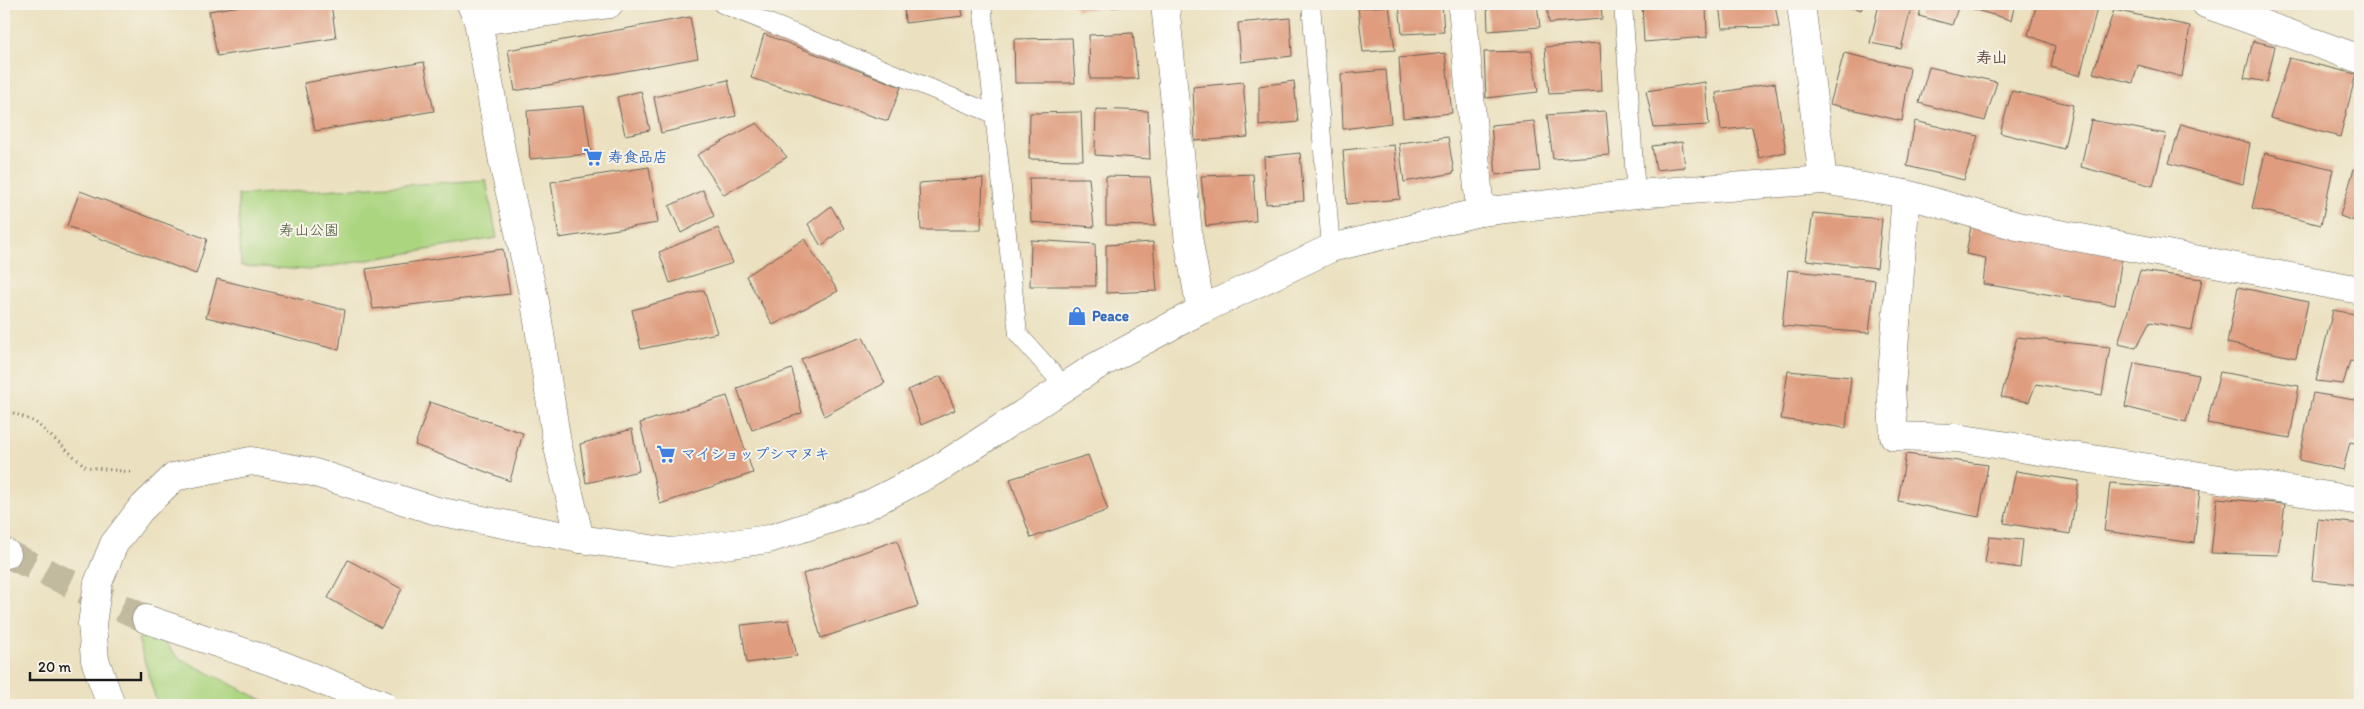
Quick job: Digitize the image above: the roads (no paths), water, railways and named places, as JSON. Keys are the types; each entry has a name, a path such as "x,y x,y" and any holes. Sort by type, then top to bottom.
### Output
{"street":[{"path":"580,539 557,443 535,302 504,167 475,12 609,4"},
{"path":"1165,4 1189,243 1201,310"},
{"path":"1462,4 1480,212"},
{"path":"1801,4 1823,180"},
{"path":"2206,4 2360,59"},
{"path":"111,705 95,660 92,624 98,583 114,544 140,510 174,477 251,461 312,472 437,511 580,539 672,552 769,539 858,510 935,472 1095,367 1201,310 1332,248 1480,212 1636,194 1823,180 1906,194 2017,226 2360,290"},
{"path":"1906,194 1891,388 1894,436 1957,438 2360,501"},
{"path":"146,619 282,666 383,705"}],"lane":[{"path":"722,4 994,114"},
{"path":"982,4 1018,334 1065,387"},
{"path":"1311,4 1332,248"},
{"path":"1623,4 1636,194"}],"tunnel":[{"path":"7,554 146,619"}],"place":[{"name":"寿食品店","path":"593,157"},
{"name":"Peace","path":"1077,316"},
{"name":"マイショップシマヌキ","path":"666,454"}],"district":[{"name":"寿山","path":"1992,57"}],"park label":[{"name":"寿山公園","path":"309,230"}]}
